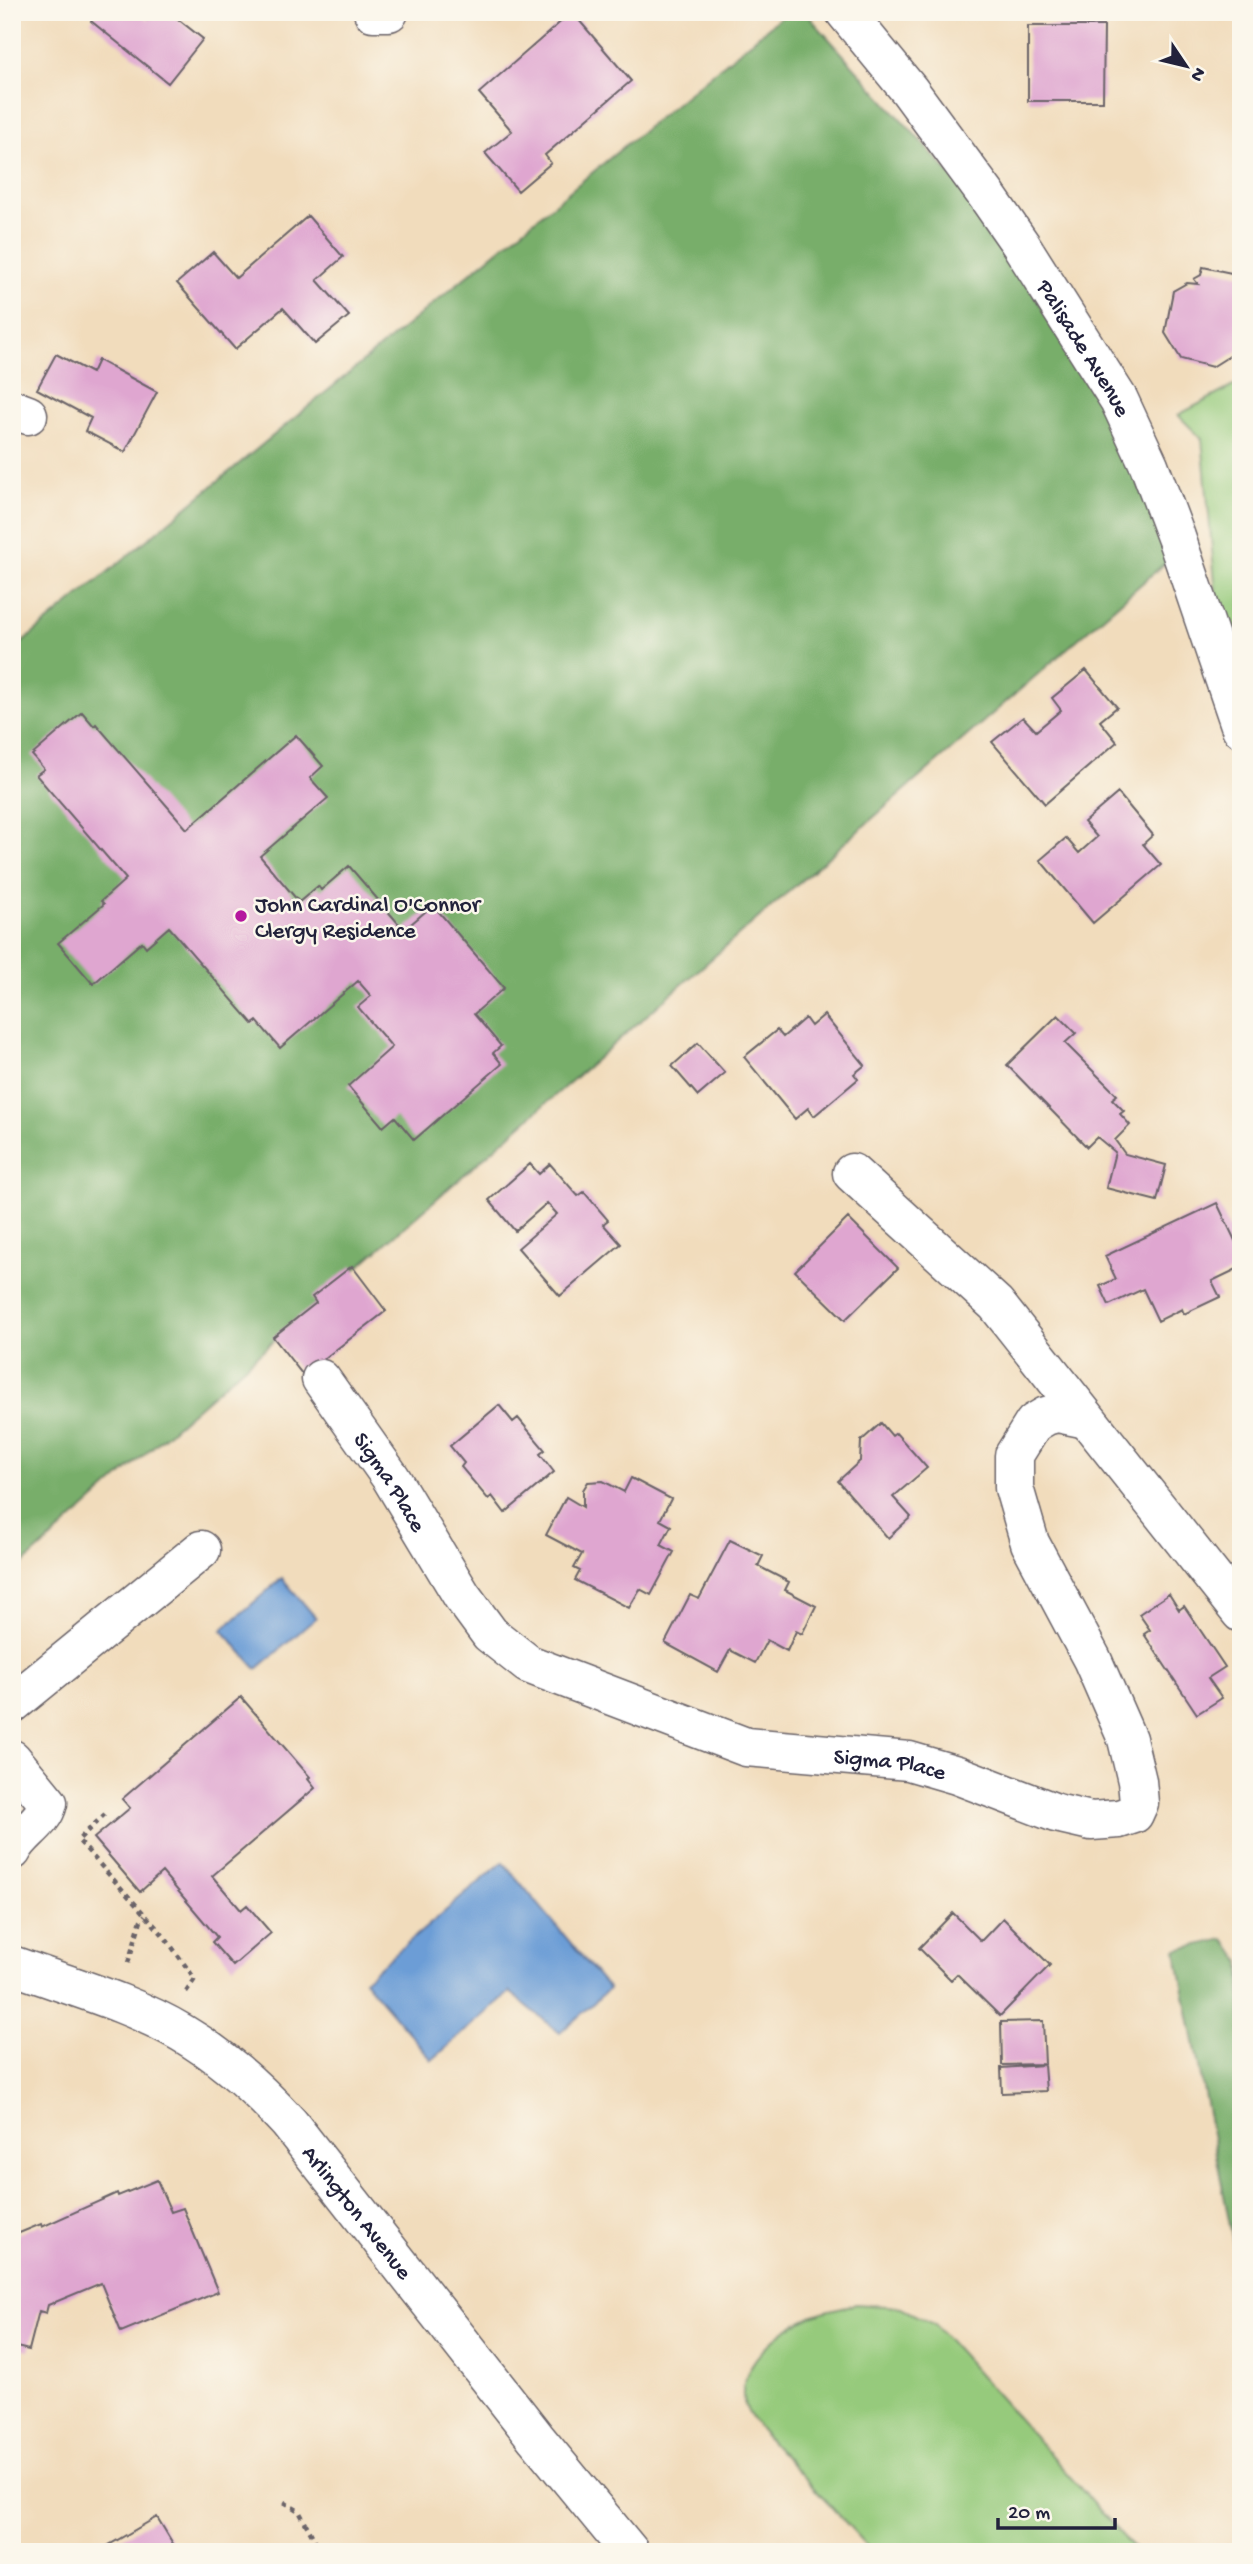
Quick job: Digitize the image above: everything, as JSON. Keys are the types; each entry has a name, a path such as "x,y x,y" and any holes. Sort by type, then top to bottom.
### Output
{"street":[{"path":"373,12 389,12"},
{"name":"Palisade Avenue","path":"845,12 909,90 1001,215 1119,400 1149,465 1176,537 1241,728"},
{"path":"852,1173 996,1304 1241,1613"},
{"name":"Sigma Place","path":"321,1379 391,1478 461,1596 490,1634 528,1664 746,1748 909,1761 957,1775 1056,1813 1091,1821 1134,1814 1139,1803 1137,1782 1127,1739 1107,1692 1030,1543 1014,1488 1014,1455 1034,1423 1058,1413 1086,1419"},
{"path":"12,1704 201,1550"},
{"path":"12,1759 48,1803 42,1818 23,1834 12,1851"},
{"name":"Arlington Avenue","path":"12,1965 153,2017 184,2034 260,2091 289,2123 536,2438 630,2552"}],"path":[{"path":"105,1814 78,1840 164,1936 195,1979 185,1993"},
{"path":"128,1963 141,1920 145,1915"},
{"path":"285,2502 299,2511 321,2552"}],"green space":[{"path":"787,12 805,12 969,195 1092,384 1172,557 175,1427 12,1574 12,651"},
{"path":"1241,382 1241,728 1223,670 1202,439 1178,415"},
{"path":"1224,1939 1241,1961 1241,2282 1176,1950"},
{"path":"856,2304 899,2307 935,2325 1137,2552 873,2552 760,2430 747,2410 743,2396 749,2371 775,2338 809,2317"}],"water":[{"path":"282,1578 316,1618 257,1669 222,1630"},
{"path":"503,1862 609,1989 560,2033 510,1992 432,2060 364,1980"}],"building":[{"path":"98,12 138,12 147,20 153,12 169,12 203,39 168,83 91,21"},
{"path":"572,12 631,81 545,155 551,163 518,191 485,153 512,131 479,93"},
{"path":"1028,26 1104,26 1103,101 1028,101"},
{"path":"308,216 343,257 317,280 349,316 315,344 283,308 235,349 177,283 213,252 236,278"},
{"path":"1203,267 1241,275 1239,350 1212,367 1181,359 1165,333 1173,291 1187,283 1198,284 1194,279 1201,275"},
{"path":"56,354 92,373 98,360 157,392 125,452 85,431 91,418 37,389"},
{"path":"1086,670 1117,707 1100,721 1117,742 1045,804 992,742 1023,717 1036,731 1061,710 1052,698"},
{"name":"John Cardinal O'Connor Clergy Residence","path":"82,712 94,726 96,724 187,829 296,735 323,766 310,778 328,798 260,856 299,902 318,886 321,890 349,866 404,930 433,905 504,988 474,1014 501,1046 493,1053 502,1064 414,1140 395,1117 383,1127 348,1086 392,1047 358,1007 371,996 358,981 280,1048 257,1021 253,1024 169,927 146,947 142,942 93,984 58,943 104,904 101,901 126,879 36,775 44,769 32,755"},
{"path":"1118,793 1153,835 1143,844 1161,865 1093,923 1040,860 1066,838 1079,853 1097,837 1084,822"},
{"path":"824,1015 865,1065 854,1074 858,1079 814,1116 808,1108 795,1119 744,1057 777,1030 783,1037 805,1018 811,1026"},
{"path":"1058,1015 1076,1033 1065,1043 1117,1095 1112,1099 1124,1111 1120,1114 1130,1125 1115,1140 1125,1154 1166,1165 1157,1201 1106,1188 1115,1152 1097,1137 1087,1147 1007,1065"},
{"path":"698,1043 725,1073 698,1096 672,1066"},
{"path":"530,1164 539,1174 550,1164 578,1196 584,1192 608,1220 603,1224 621,1244 560,1296 518,1248 557,1214 547,1203 515,1231 489,1200"},
{"path":"1217,1203 1241,1253 1241,1267 1212,1281 1220,1297 1184,1314 1182,1309 1158,1321 1143,1289 1109,1305 1100,1286 1116,1279 1105,1256"},
{"path":"848,1218 898,1268 845,1320 795,1271"},
{"path":"352,1266 386,1311 303,1375 273,1337 316,1303 312,1297"},
{"path":"499,1405 513,1422 518,1418 545,1450 540,1454 554,1472 505,1513 492,1496 488,1499 461,1467 464,1463 450,1446"},
{"path":"881,1423 892,1436 896,1433 927,1468 893,1497 911,1517 888,1538 838,1481 860,1461 861,1441"},
{"path":"631,1478 671,1499 660,1520 671,1526 661,1545 674,1552 651,1595 640,1589 629,1608 575,1580 580,1571 574,1568 582,1554 546,1535 566,1497 583,1507 583,1490 588,1482 603,1481 624,1492"},
{"path":"730,1540 763,1556 758,1566 789,1582 785,1590 816,1606 802,1634 796,1631 787,1651 767,1640 755,1663 730,1650 718,1672 665,1643 690,1595 699,1599"},
{"path":"1169,1594 1179,1610 1184,1606 1225,1667 1208,1678 1222,1698 1197,1714 1144,1634 1150,1630 1139,1614"},
{"path":"241,1697 310,1777 308,1779 315,1788 212,1876 241,1910 247,1905 271,1933 233,1966 212,1942 217,1937 162,1872 140,1892 94,1838 130,1808 122,1799"},
{"path":"953,1913 981,1941 1003,1918 1050,1965 1000,2016 957,1974 951,1980 919,1948"},
{"path":"1043,2021 1045,2064 1002,2065 1001,2022"},
{"path":"1044,2065 1046,2091 1002,2093 1001,2068"},
{"path":"157,2180 171,2212 183,2208 218,2292 121,2332 101,2283 48,2305 46,2313 39,2311 29,2350 12,2346 12,2236 41,2224 42,2227 117,2193 118,2196"},
{"path":"157,2517 178,2552 97,2552"}],"place":[{"name":"John Cardinal O'Connor Clergy Residence","path":"241,916"}]}
